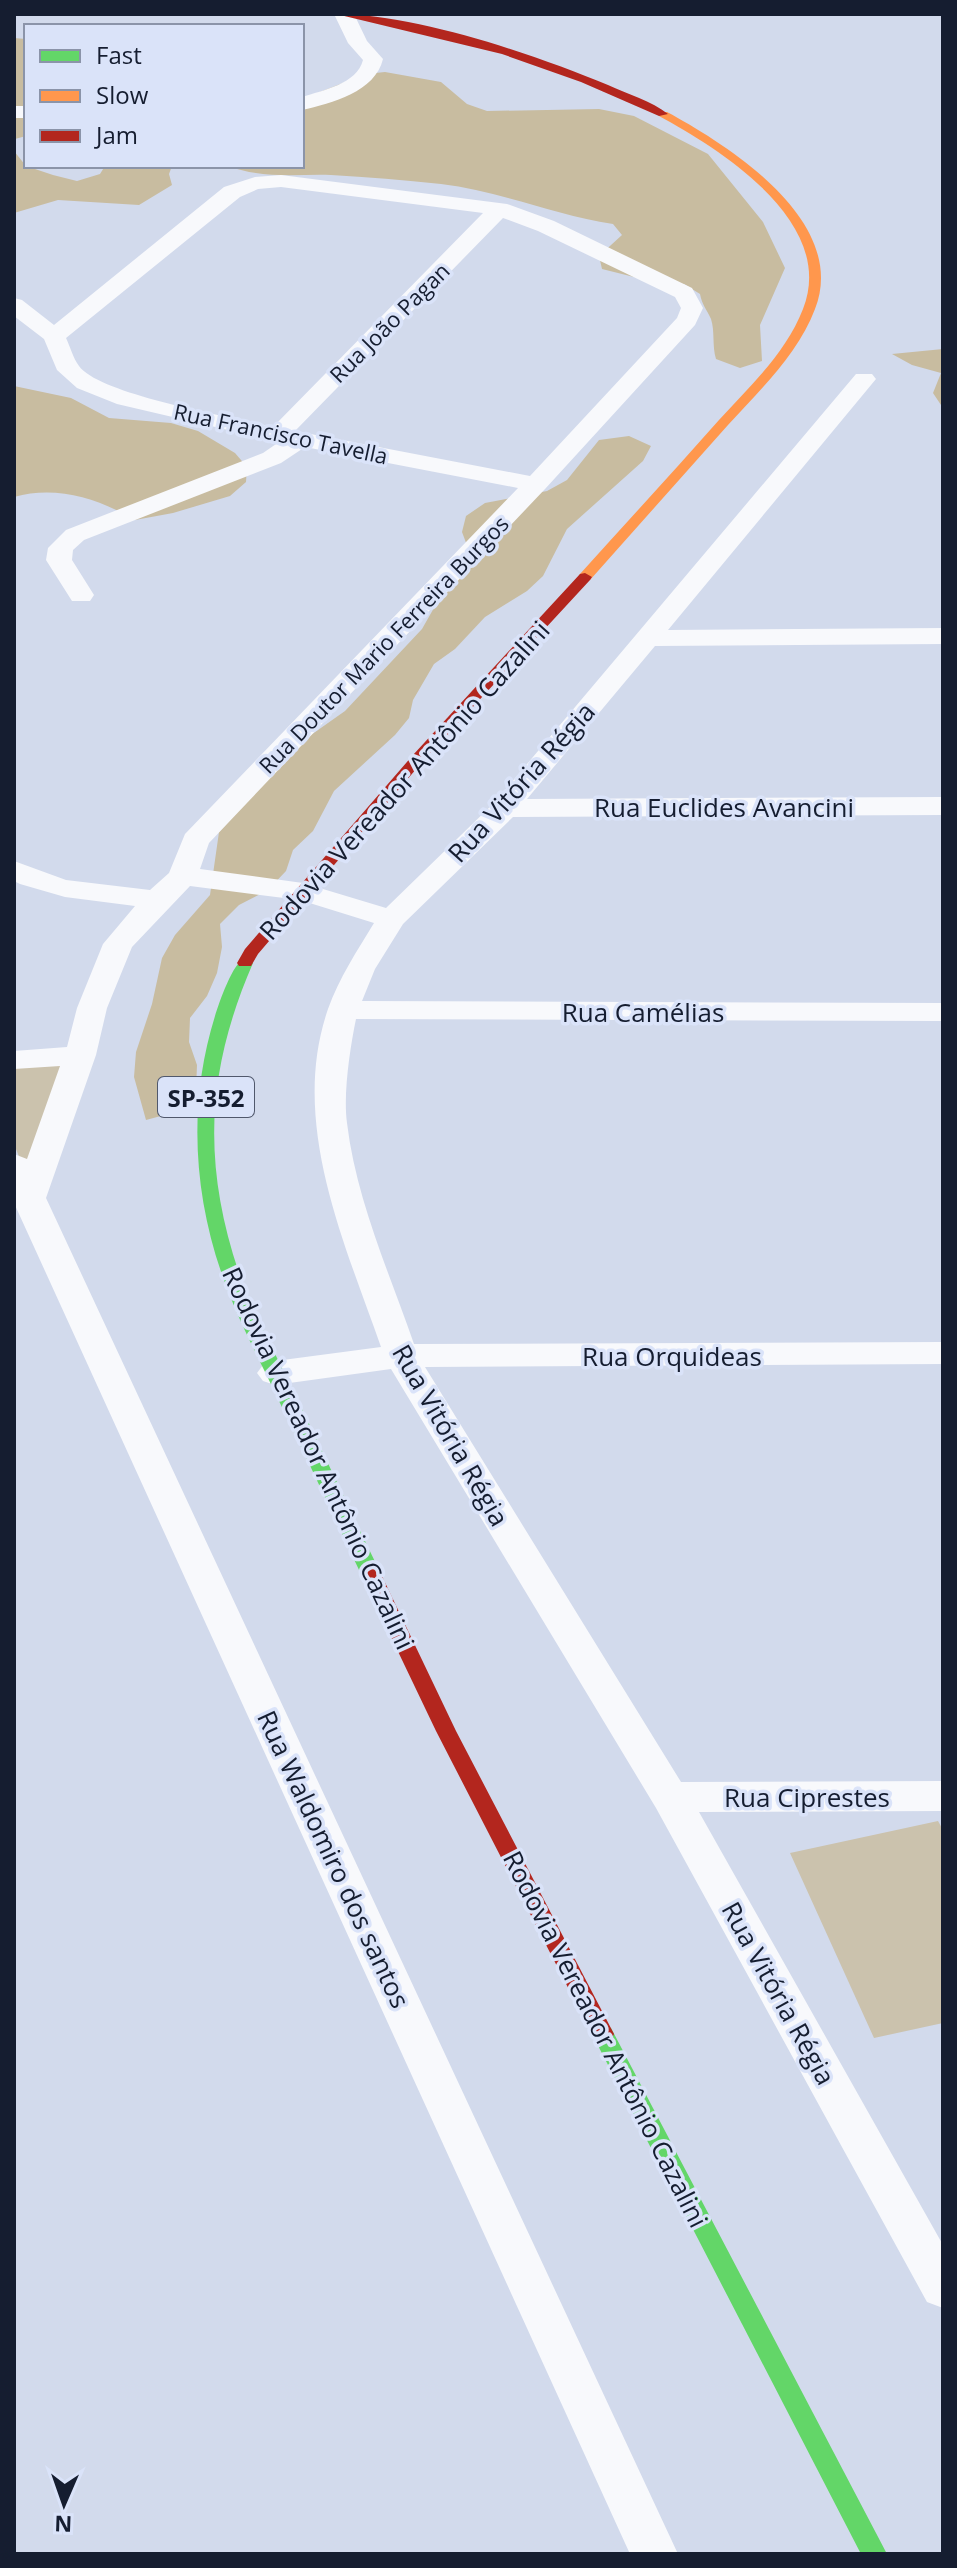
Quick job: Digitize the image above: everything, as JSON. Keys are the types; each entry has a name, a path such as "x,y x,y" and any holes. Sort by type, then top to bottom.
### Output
{"main road":[{"name":"Rodovia Vereador Antônio Cazalini","path":"342,14 397,22 479,43 644,104 687,127 770,184 791,209 806,234 815,262 813,300 799,335 772,369 418,758 251,952 228,997 214,1038 205,1104 204,1166 217,1227 238,1294 446,1731 874,2554"}],"street":[{"path":"304,103 350,87 370,72 373,59 358,43 342,14"},
{"path":"14,305 54,336 232,192 255,183 281,181 499,209"},
{"name":"Rua João Pagan","path":"81,595 59,560 61,548 75,535 272,458 499,209"},
{"name":"Rua Doutor Mario Ferreira Burgos","path":"29,1201 80,1055 92,1008 118,944 183,876 195,840 536,484 687,320 692,308 684,293 546,226 499,209"},
{"name":"Rua Francisco Tavella","path":"54,336 69,370 85,383 125,399 289,437 536,484"},
{"name":"Rua Vitória Régia","path":"864,379 505,808 392,919 360,969 343,1010 336,1040 330,1120 346,1198 401,1356 670,1797 943,2288"},
{"path":"647,638 943,636"},
{"name":"Rua Euclides Avancini","path":"505,808 943,806"},
{"path":"14,870 47,884 157,900"},
{"path":"183,876 303,892 392,919"},
{"name":"Rua Camélias","path":"343,1010 943,1012"},
{"path":"14,1060 80,1055"},
{"name":"Rua Waldomiro dos santos","path":"14,1164 654,2554"},
{"name":"Rua Orquideas","path":"275,1373 401,1356 943,1353"},
{"name":"Rua Ciprestes","path":"670,1797 943,1796"}],"shaded area":[{"path":"14,38 24,39 24,137 15,139 14,145"},
{"path":"385,72 441,82 467,104 487,111 599,109 634,116 708,154 763,222 785,268 760,325 762,361 740,368 716,359 711,319 700,294 684,284 654,282 602,269 599,256 622,235 613,224 463,187 331,175 266,174 234,168 304,168 304,98 366,74"},
{"path":"14,151 24,168 77,181 100,174 104,168 171,168 169,174 172,185 139,205 58,200 14,213"},
{"path":"943,349 943,408 933,393 941,373 912,365 892,354"},
{"path":"14,386 71,398 109,418 171,423 198,431 235,453 247,467 246,482 230,496 173,513 135,520 92,500 62,493 14,497"},
{"path":"629,436 651,446 643,461 567,529 543,576 527,591 485,617 455,649 434,664 413,700 409,718 395,735 334,791 313,831 293,850 286,871 268,890 239,905 220,924 222,947 217,973 207,996 190,1018 189,1042 197,1065 196,1090 172,1113 146,1120 134,1077 136,1052 152,1004 162,958 175,935 210,895 219,832 301,742 345,711 422,629 468,548 462,532 466,516 485,503 547,491 567,480 599,440"},
{"path":"70,1060 28,1179 14,1144 14,1062"},
{"path":"938,1821 943,1830 943,2023 874,2038 790,1853"}],"traffic: fast":[{"path":"245,963 214,1045 207,1086 207,1167 213,1208 223,1250 242,1305 370,1572"},
{"path":"603,2034 874,2554"}],"traffic: slow":[{"path":"585,577 772,369 804,321 815,289 814,261 804,234 787,208 739,162 663,114"}],"traffic: jam":[{"path":"341,14 424,30 505,52 585,80 663,114"},
{"path":"245,963 251,952 418,758 585,577"},
{"path":"370,1572 446,1731 603,2034"}]}
